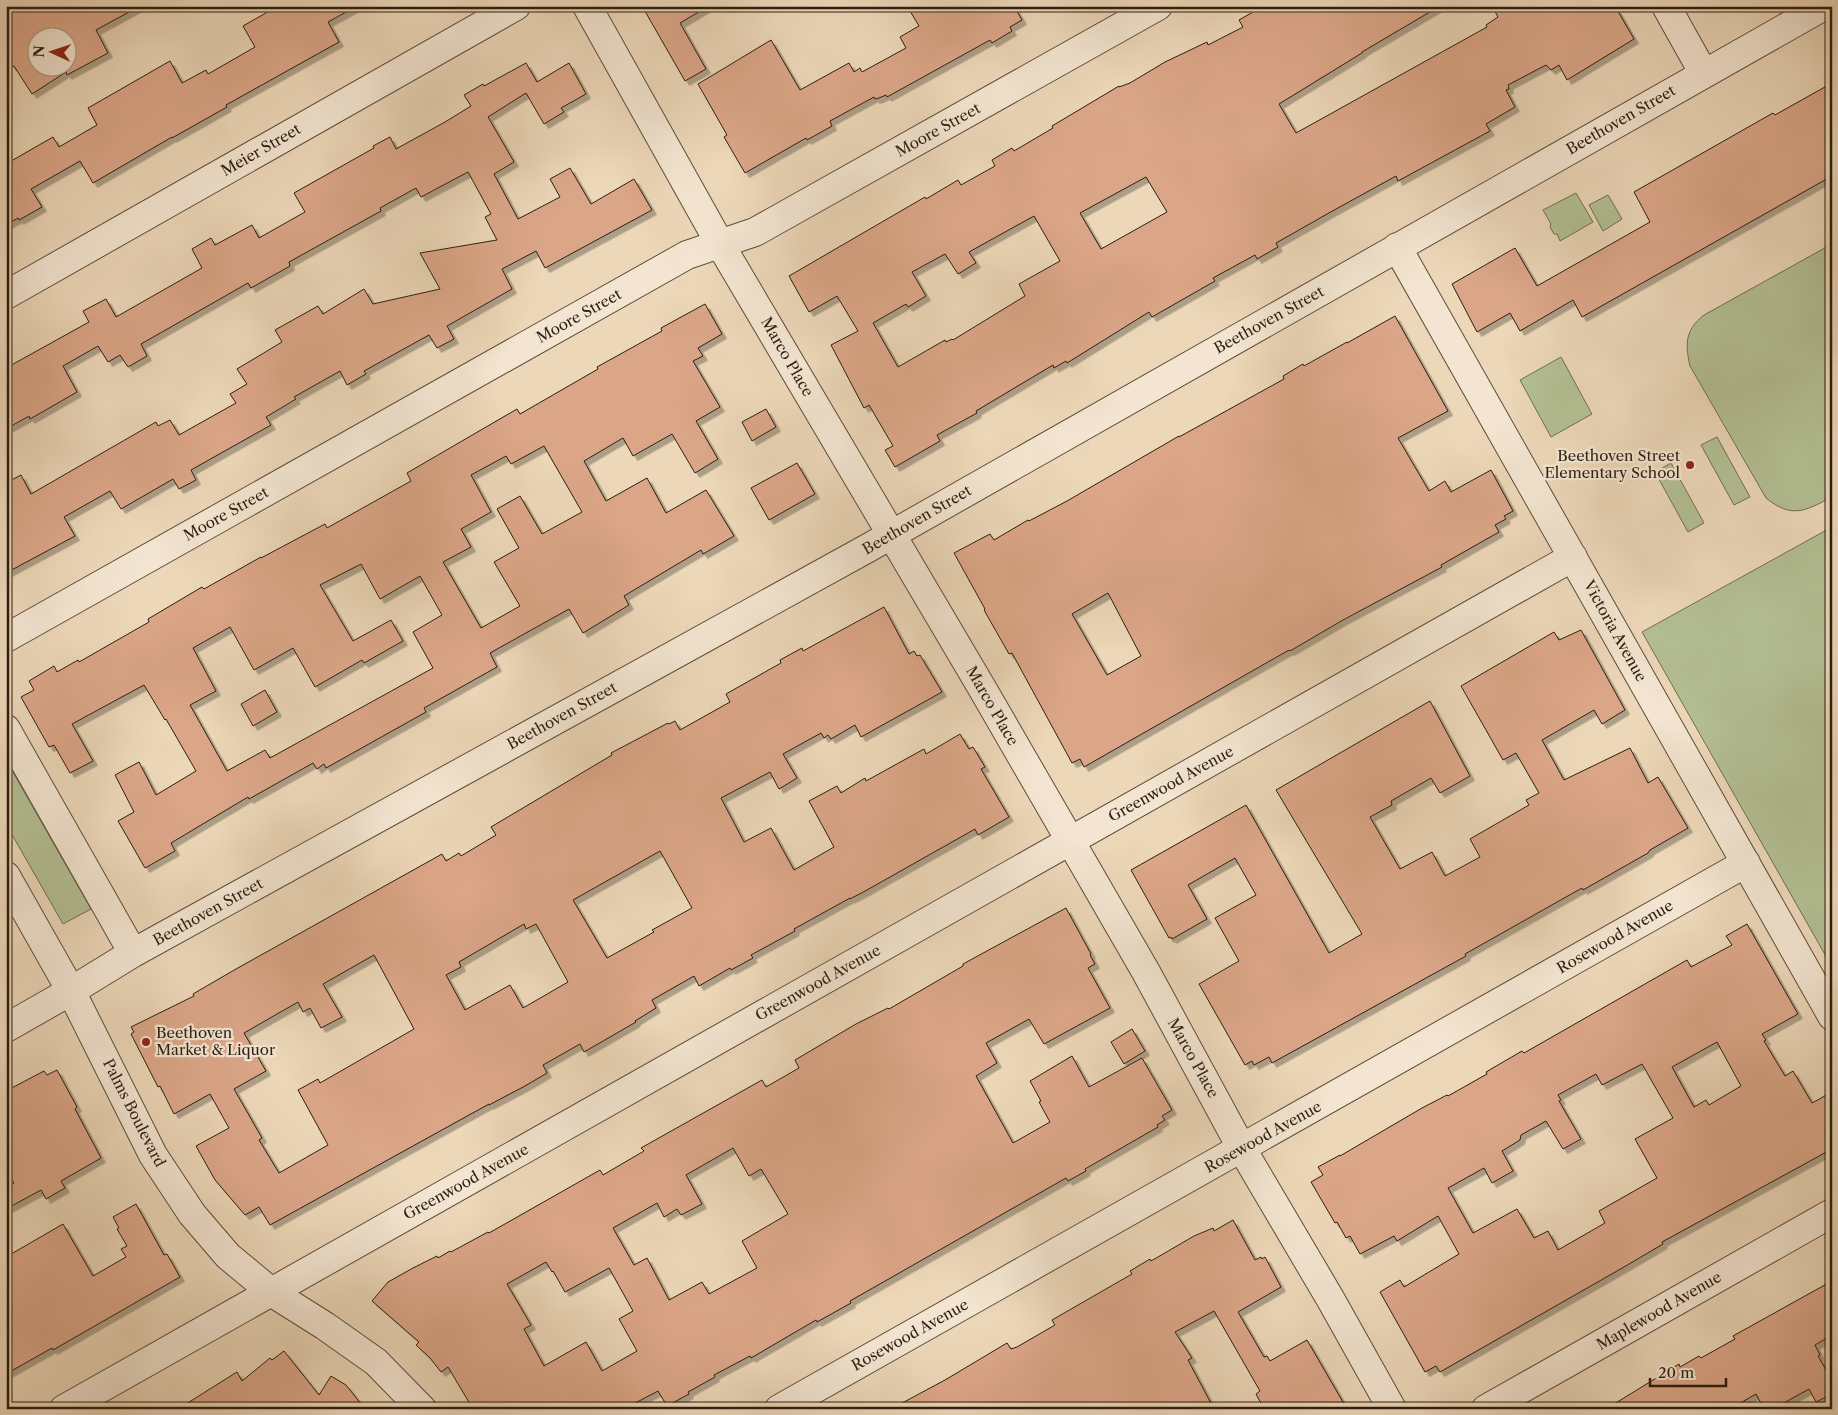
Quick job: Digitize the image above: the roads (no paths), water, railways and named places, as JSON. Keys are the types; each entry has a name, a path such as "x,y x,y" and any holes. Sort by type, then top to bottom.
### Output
{"street":[{"name":"Meier Street","path":"6,295 516,6"},
{"name":"Marco Place","path":"587,6 720,244 1158,993 1242,1148 1392,1409"},
{"name":"Moore Street","path":"6,638 686,255 755,232 1158,6"},
{"path":"1666,6 1704,74"},
{"name":"Beethoven Street","path":"6,1028 71,991 133,952 891,535 1824,6"},
{"name":"Victoria Avenue","path":"1397,247 1832,1016"},
{"name":"Greenwood Avenue","path":"64,1409 1573,557"},
{"path":"6,728 133,952"},
{"name":"Rosewood Avenue","path":"779,1409 1746,863"},
{"name":"Palms Boulevard","path":"6,876 71,991 153,1155 192,1214 228,1256 271,1292 325,1326 376,1362 422,1409"},
{"name":"Maplewood Avenue","path":"1486,1409 1832,1213"}],"place":[{"name":"Beethoven Street Elementary School","path":"1690,465"},
{"name":"Beethoven Market & Liquor","path":"146,1042"}]}
